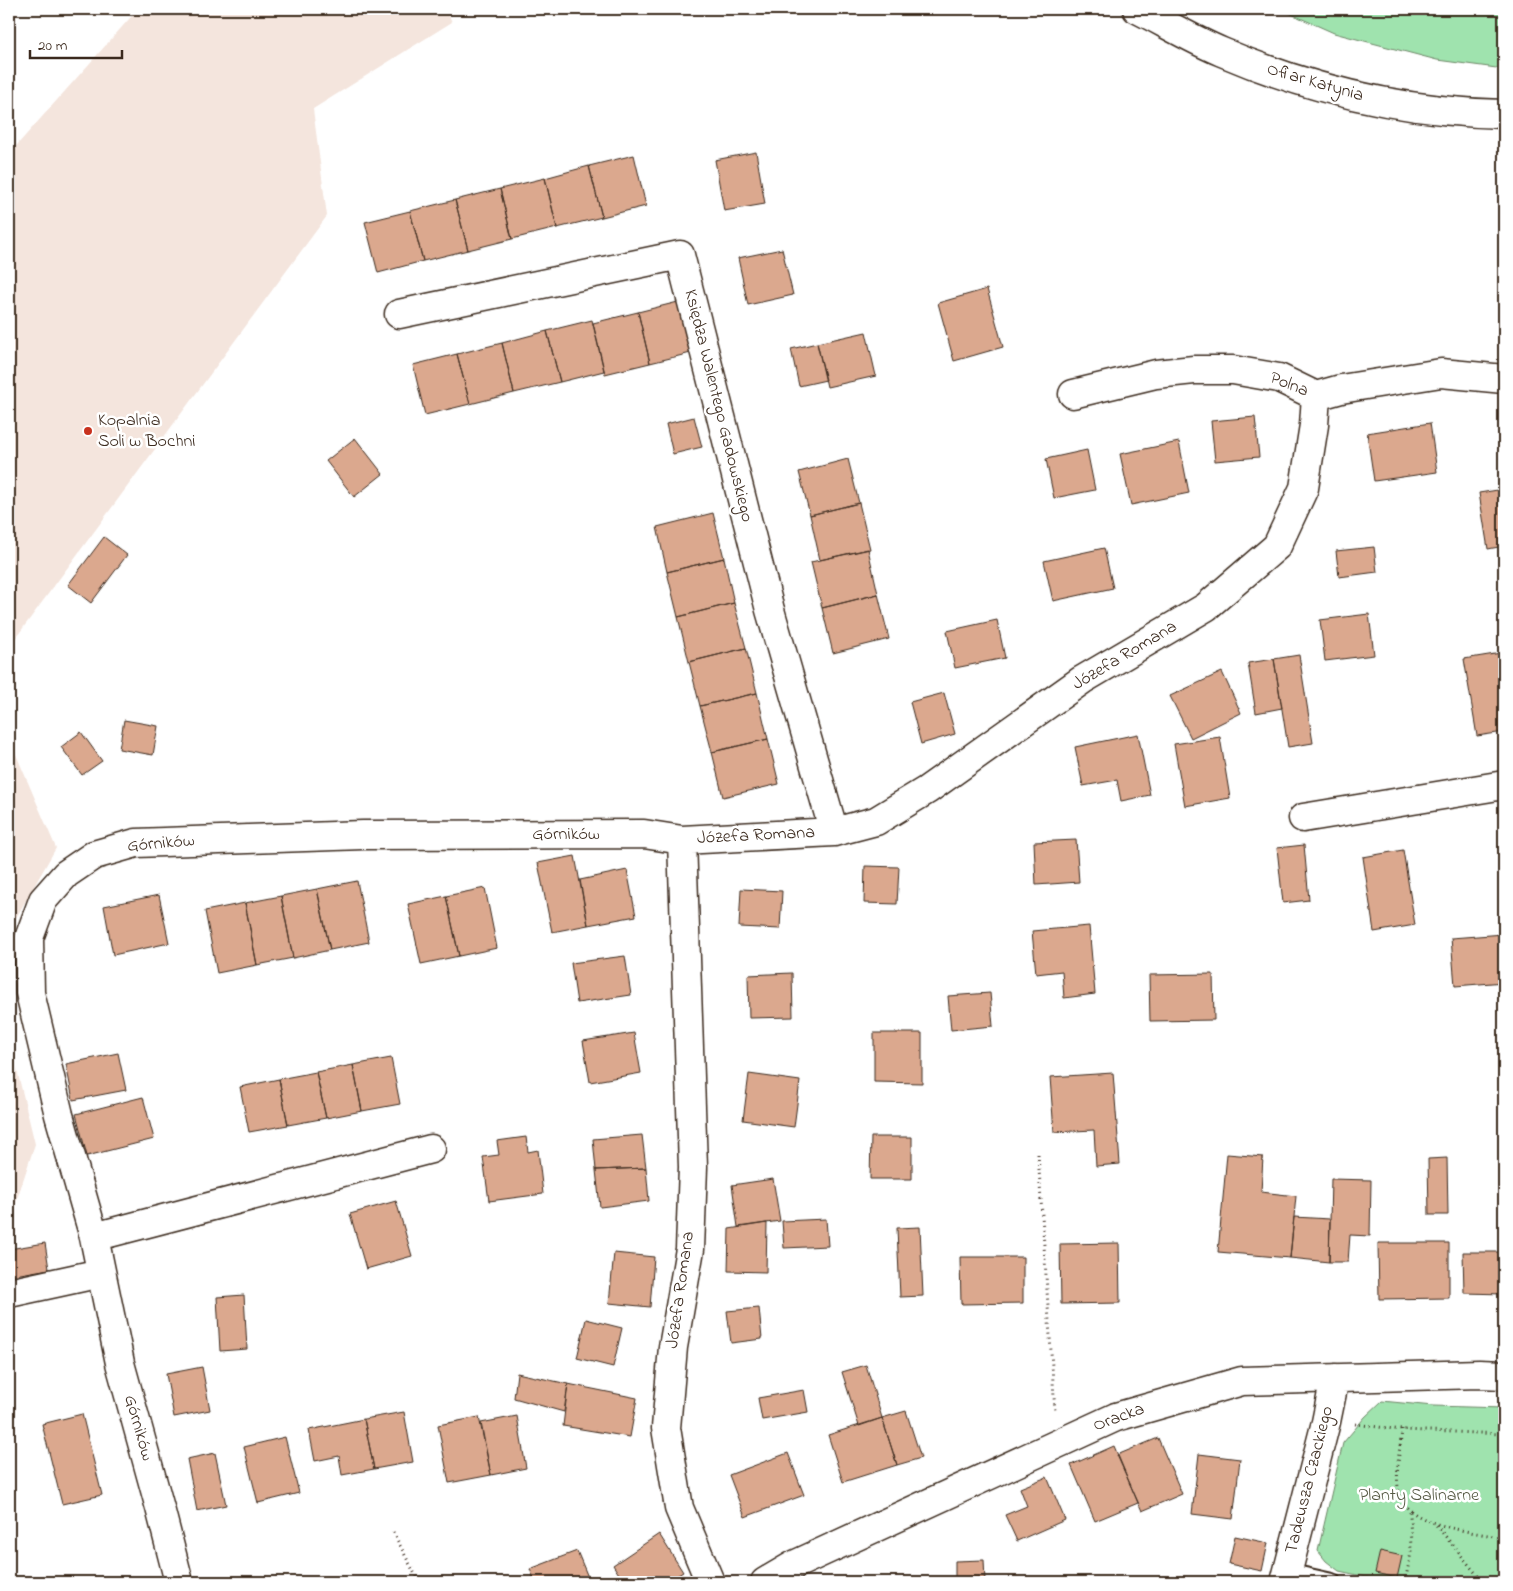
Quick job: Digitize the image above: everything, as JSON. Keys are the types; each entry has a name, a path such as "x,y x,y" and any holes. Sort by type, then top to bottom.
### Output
{"street":[{"name":"Ofiar Katynia","path":"1137,9 1220,51 1253,65 1304,82 1386,102 1427,109 1465,113 1504,114"},
{"name":"Księdza Walentego Gadowskiego","path":"399,314 680,255 770,610 834,832"},
{"name":"Polna","path":"1073,394 1156,374 1194,370 1233,370 1279,378 1316,396 1341,388 1441,373 1504,379"},
{"name":"Józefa Romana","path":"710,1582 679,1508 666,1428 673,1347 690,1249 692,1194 682,840 834,832 876,820 927,790 1082,680 1206,607 1277,546 1304,488 1314,425 1316,396"},
{"path":"1304,818 1504,785"},
{"name":"Górników","path":"179,1582 120,1363 94,1237 59,1115 30,993 29,938 43,900 66,874 94,855 136,843 363,835 644,834 682,840"},
{"path":"94,1237 431,1149"},
{"path":"9,1293 101,1273"},
{"name":"Oracka","path":"765,1582 794,1565 1116,1416 1242,1381 1479,1374 1504,1375"},
{"name":"Tadeusza Czackiego","path":"1286,1577 1326,1422 1334,1378"}],"lane":[{"path":"1286,1577 1332,1582"}],"path":[{"path":"1038,1154 1055,1445"},
{"path":"1360,1424 1402,1430 1504,1434"},
{"path":"1402,1430 1398,1480 1400,1496 1410,1511 1435,1523 1504,1538"},
{"path":"1405,1582 1411,1553 1410,1511"},
{"path":"1435,1523 1483,1582"},
{"path":"393,1532 419,1582"}],"shaded area":[{"name":"Kopalnia Soli w Bochni","path":"138,9 446,9 452,22 313,109 327,216 9,647 9,154"},
{"path":"9,738 56,848 9,930"},
{"path":"9,1037 35,1144 15,1205 9,1208"}],"green space":[{"path":"1280,9 1504,9 1504,69 1437,60 1334,33"},
{"name":"Planty Salinarne","path":"1382,1401 1433,1406 1504,1408 1504,1582 1390,1582 1339,1571 1326,1561 1318,1551 1343,1443 1365,1417"}],"building":[{"path":"756,152 765,204 724,211 715,160"},
{"path":"634,155 646,206 602,217 589,166"},
{"path":"589,166 602,217 557,228 545,178"},
{"path":"545,178 557,228 512,239 500,189"},
{"path":"500,189 512,239 468,250 455,200"},
{"path":"455,200 468,250 423,261 410,211"},
{"path":"410,211 423,261 378,273 365,222"},
{"path":"782,249 793,295 748,305 738,258"},
{"path":"987,289 1003,347 954,361 938,303"},
{"path":"682,301 695,352 650,363 638,312"},
{"path":"638,312 650,363 605,374 593,323"},
{"path":"592,320 604,371 560,382 547,331"},
{"path":"547,331 560,382 514,393 502,343"},
{"path":"866,332 876,376 827,387 817,343"},
{"path":"502,343 514,393 470,404 457,354"},
{"path":"817,343 826,380 799,386 791,349"},
{"path":"457,354 470,404 425,415 413,365"},
{"path":"694,417 702,447 673,454 666,424"},
{"path":"1255,417 1259,457 1215,461 1211,421"},
{"path":"1430,423 1437,472 1374,481 1367,433"},
{"path":"355,438 383,474 354,497 326,461"},
{"path":"1179,442 1189,493 1131,505 1120,454"},
{"path":"1087,450 1095,490 1054,498 1046,459"},
{"path":"848,459 859,503 810,515 799,472"},
{"path":"1504,489 1504,546 1488,549 1479,493"},
{"path":"859,503 870,549 820,560 810,515"},
{"path":"713,513 724,558 667,572 657,527"},
{"path":"104,537 127,555 91,603 68,585"},
{"path":"1374,547 1377,572 1339,577 1336,551"},
{"path":"1104,548 1113,588 1053,601 1044,561"},
{"path":"868,549 878,594 822,608 811,562"},
{"path":"724,558 734,603 678,617 667,572"},
{"path":"878,594 889,639 833,653 822,608"},
{"path":"734,603 746,648 689,662 678,617"},
{"path":"1369,614 1374,655 1325,661 1320,620"},
{"path":"997,620 1005,658 955,668 947,631"},
{"path":"746,648 757,693 700,706 689,662"},
{"path":"1501,653 1504,672 1504,732 1477,736 1464,659"},
{"path":"1299,655 1313,743 1288,747 1274,659"},
{"path":"1274,659 1282,708 1256,713 1248,663"},
{"path":"1222,672 1241,713 1191,738 1170,696"},
{"path":"757,693 768,739 712,752 700,706"},
{"path":"944,693 955,734 921,744 910,702"},
{"path":"124,720 158,726 153,755 119,749"},
{"path":"81,732 102,761 82,775 61,747"},
{"path":"1138,734 1150,795 1121,801 1117,780 1083,786 1075,747"},
{"path":"1220,737 1230,798 1185,806 1174,744"},
{"path":"768,739 779,784 723,797 712,752"},
{"path":"1076,840 1079,882 1036,885 1034,842"},
{"path":"1304,845 1309,900 1283,903 1277,848"},
{"path":"1403,850 1415,925 1374,932 1363,857"},
{"path":"575,856 588,925 552,932 538,863"},
{"path":"865,866 899,867 897,904 864,903"},
{"path":"627,870 636,916 588,925 580,880"},
{"path":"357,881 369,942 330,950 317,889"},
{"path":"485,888 497,948 459,956 446,896"},
{"path":"317,889 330,950 293,958 281,896"},
{"path":"741,889 782,891 780,929 739,927"},
{"path":"159,895 169,943 113,955 104,906"},
{"path":"281,896 293,958 257,965 245,903"},
{"path":"446,896 459,956 421,964 408,904"},
{"path":"245,903 257,965 217,973 205,911"},
{"path":"1089,926 1095,994 1064,998 1062,971 1036,974 1032,931"},
{"path":"1504,934 1504,982 1455,986 1451,938"},
{"path":"625,956 631,995 577,1003 571,963"},
{"path":"792,973 793,1017 749,1018 748,975"},
{"path":"1213,974 1214,1020 1150,1021 1149,975"},
{"path":"990,993 993,1026 951,1030 948,996"},
{"path":"634,1033 641,1073 590,1082 583,1041"},
{"path":"874,1033 922,1033 922,1083 874,1082"},
{"path":"118,1053 126,1090 73,1100 66,1064"},
{"path":"391,1058 400,1104 362,1111 353,1065"},
{"path":"353,1065 362,1111 326,1118 316,1072"},
{"path":"316,1072 326,1118 288,1125 279,1079"},
{"path":"1113,1073 1120,1164 1096,1166 1094,1130 1054,1132 1050,1077"},
{"path":"749,1074 800,1081 794,1127 743,1120"},
{"path":"279,1079 288,1125 249,1132 240,1087"},
{"path":"143,1097 154,1139 87,1156 76,1114"},
{"path":"642,1135 646,1168 596,1170 593,1139"},
{"path":"526,1137 528,1152 538,1150 543,1194 489,1201 483,1157 499,1155 497,1141"},
{"path":"871,1137 912,1137 912,1179 870,1179"},
{"path":"1227,1154 1263,1157 1261,1192 1296,1196 1290,1258 1218,1252"},
{"path":"1447,1158 1448,1215 1429,1215 1428,1159"},
{"path":"646,1168 649,1201 600,1207 596,1170"},
{"path":"773,1179 780,1221 738,1227 732,1185"},
{"path":"1331,1179 1371,1180 1370,1236 1350,1235 1348,1262 1329,1262"},
{"path":"396,1201 412,1256 366,1269 350,1214"},
{"path":"1294,1217 1330,1219 1329,1262 1290,1258"},
{"path":"826,1219 828,1246 784,1248 782,1221"},
{"path":"767,1223 766,1272 728,1271 729,1229"},
{"path":"920,1227 923,1296 900,1297 897,1228"},
{"path":"45,1243 49,1269 9,1276 9,1249"},
{"path":"1119,1243 1120,1303 1061,1304 1060,1244"},
{"path":"1378,1243 1449,1243 1449,1298 1379,1299"},
{"path":"1463,1252 1504,1252 1504,1294 1464,1293"},
{"path":"614,1253 654,1257 650,1307 609,1303"},
{"path":"960,1257 1023,1257 1023,1303 961,1304"},
{"path":"244,1295 247,1349 220,1351 217,1297"},
{"path":"759,1308 762,1339 731,1343 727,1311"},
{"path":"586,1319 622,1328 613,1367 577,1358"},
{"path":"866,1365 882,1418 859,1426 842,1372"},
{"path":"202,1367 210,1410 174,1417 166,1374"},
{"path":"517,1373 568,1384 564,1412 514,1398"},
{"path":"568,1384 637,1398 630,1437 563,1426"},
{"path":"804,1390 808,1412 762,1420 758,1398"},
{"path":"906,1411 921,1458 897,1465 882,1418"},
{"path":"404,1412 413,1462 374,1469 364,1419"},
{"path":"82,1414 102,1495 62,1504 42,1424"},
{"path":"517,1416 526,1468 491,1475 481,1423"},
{"path":"479,1417 491,1475 449,1483 438,1425"},
{"path":"882,1418 897,1465 843,1482 828,1435"},
{"path":"364,1419 374,1469 342,1475 339,1456 315,1461 309,1430"},
{"path":"285,1437 299,1493 258,1503 244,1447"},
{"path":"1158,1438 1182,1494 1142,1511 1117,1455"},
{"path":"1114,1446 1138,1503 1095,1521 1071,1465"},
{"path":"215,1453 226,1505 197,1511 187,1459"},
{"path":"788,1453 804,1495 745,1517 729,1475"},
{"path":"1199,1454 1240,1459 1233,1519 1192,1514"},
{"path":"1047,1477 1065,1520 1017,1541 1005,1515 1027,1506 1020,1488"},
{"path":"659,1534 683,1572 667,1582 624,1582 613,1565"},
{"path":"1235,1536 1268,1543 1262,1571 1229,1564"},
{"path":"577,1551 590,1582 535,1582 530,1569"},
{"path":"1380,1551 1402,1556 1397,1578 1375,1573"},
{"path":"984,1560 985,1582 955,1582 955,1561"},
{"path":"243,1576 244,1582 219,1582"}],"place":[{"name":"Kopalnia Soli w Bochni","path":"88,431"}]}
